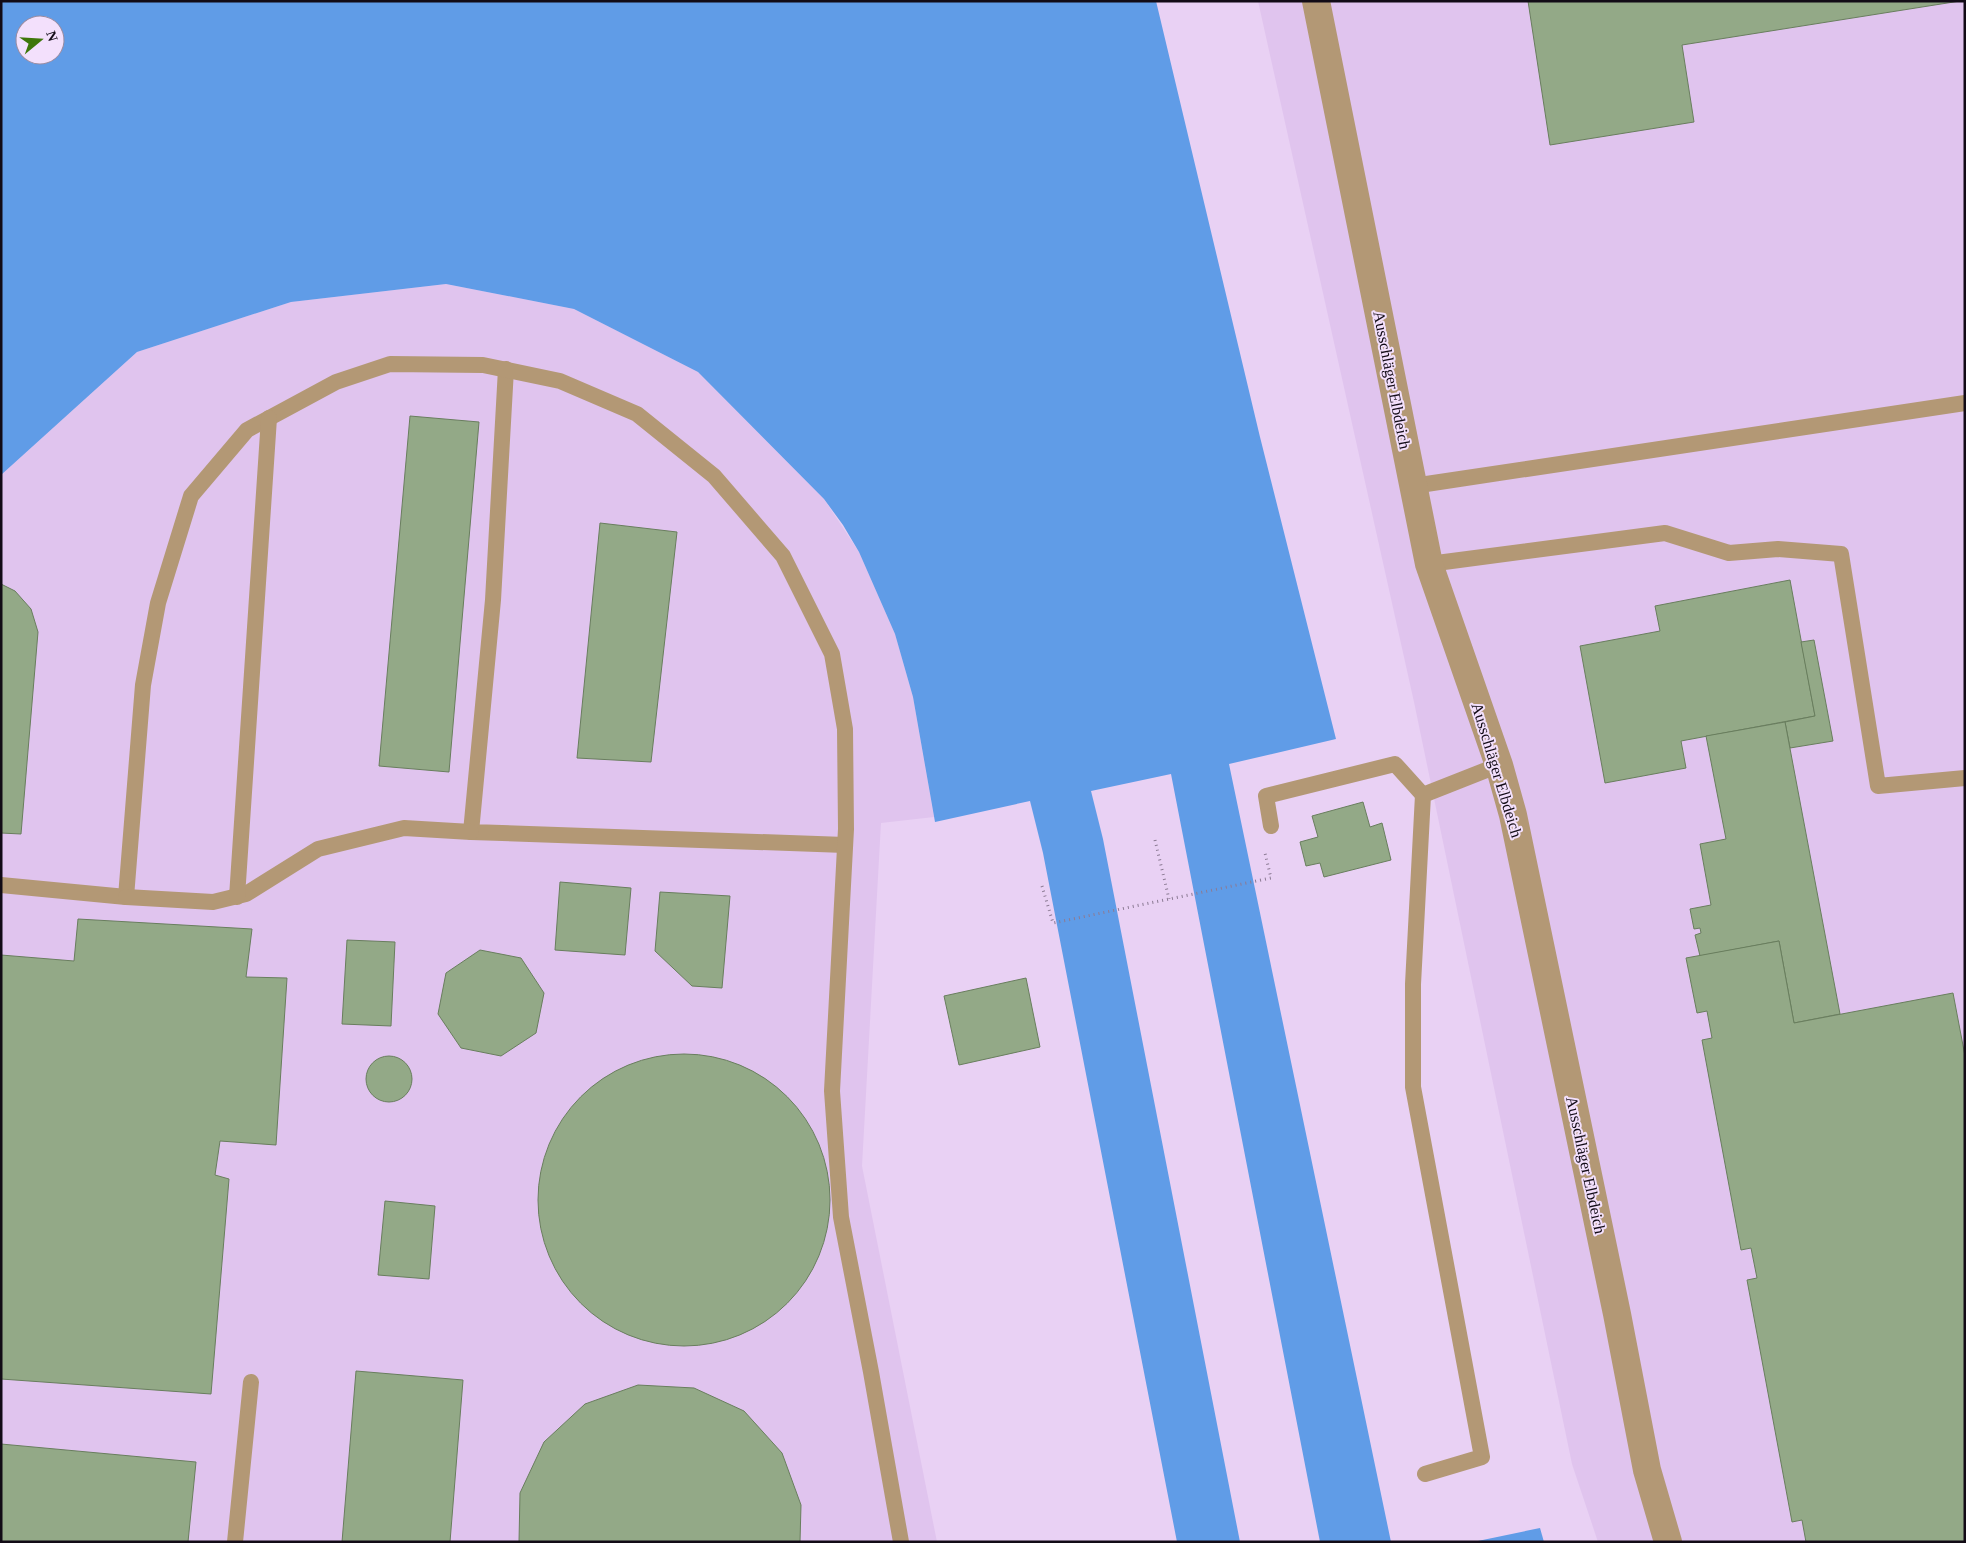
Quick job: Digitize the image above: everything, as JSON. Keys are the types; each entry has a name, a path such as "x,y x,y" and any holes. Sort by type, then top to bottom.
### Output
{"street":[{"name":"Ausschläger Elbdeich","path":"1316,1 1429,564 1499,765 1521,853 1617,1314 1647,1470 1668,1542"}],"lane":[{"path":"126,897 143,685 158,603 191,496 247,430 336,382 390,364 483,365 560,381 637,414 714,476 783,556 832,654 845,729 846,845 832,1091 841,1217 901,1542"},
{"path":"471,832 493,600 506,369"},
{"path":"1413,486 1965,403"},
{"path":"237,897 269,418"},
{"path":"1429,564 1665,532 1729,553 1778,549 1841,554 1878,786 1965,780"},
{"path":"1271,826 1266,796 1395,764 1423,795 1412,984 1413,1087 1482,1457 1425,1474"},
{"path":"1423,795 1499,765"},
{"path":"1,885 126,897 213,902 237,897 269,881 318,849 404,828 846,845"},
{"path":"235,1542 251,1382"}],"path":[{"path":"1154,840 1166,882 1168,899"},
{"path":"1042,886 1053,923 1271,878 1264,850"}],"shaded area":[{"path":"1258,1 1965,1 1965,1542 1598,1542 1572,1464 1414,702"},
{"path":"446,284 574,309 698,372 824,499 859,552 895,634 913,697 934,817 881,823 862,1166 937,1542 1,1542 1,475 137,352 291,302"}],"water":[{"path":"1,1 1156,1 1260,437 1336,739 1229,764 1391,1542 1320,1542 1171,774 1091,791 1103,839 1240,1542 1177,1542 1043,853 1030,801 935,822 913,697 895,634 859,552 843,525 824,499 698,372 574,309 446,284 291,302 137,352 1,475"},
{"path":"1540,1528 1544,1542 1473,1542"}],"building":[{"path":"1528,1 1960,1 1682,45 1694,122 1550,145"},
{"path":"410,416 479,422 449,772 379,766"},
{"path":"600,523 677,532 651,762 577,758"},
{"path":"1790,580 1815,716 1681,741 1686,768 1605,783 1580,646 1660,631 1655,606"},
{"path":"1,584 15,591 31,609 38,632 21,834 1,833"},
{"path":"1814,640 1833,741 1790,748 1785,722 1815,716 1801,642"},
{"path":"1785,722 1840,1014 1794,1023 1779,941 1700,956 1695,935 1701,933 1700,928 1694,929 1690,909 1711,905 1700,844 1726,839 1706,736"},
{"path":"1363,802 1370,827 1382,823 1391,860 1324,877 1320,863 1306,866 1300,842 1318,837 1312,816"},
{"path":"560,882 631,888 625,955 555,950"},
{"path":"660,892 730,896 722,988 692,986 655,951"},
{"path":"78,919 252,929 246,977 287,978 276,1145 220,1141 215,1175 229,1179 211,1394 1,1379 1,955 74,961"},
{"path":"347,940 395,942 391,1026 342,1024"},
{"path":"1779,941 1794,1023 1953,993 1965,1056 1965,1542 1806,1542 1802,1520 1792,1522 1747,1280 1757,1278 1751,1248 1741,1250 1702,1040 1712,1038 1707,1011 1697,1013 1686,958"},
{"path":"480,950 521,958 544,993 536,1033 501,1056 461,1048 438,1014 446,973"},
{"path":"1026,978 1040,1047 959,1065 944,996"},
{"path":"684,1054 712,1057 740,1066 765,1079 787,1097 805,1119 818,1144 827,1172 830,1200 827,1228 818,1256 805,1281 787,1303 765,1321 740,1334 712,1343 684,1346 656,1343 628,1334 603,1321 581,1303 563,1281 550,1256 541,1228 538,1200 541,1172 550,1144 563,1119 581,1097 603,1079 628,1066 656,1057"},
{"path":"389,1056 402,1060 408,1066 412,1079 408,1092 402,1098 389,1102 376,1098 370,1092 366,1079 370,1066 376,1060"},
{"path":"385,1201 435,1206 429,1279 378,1275"},
{"path":"356,1371 463,1380 450,1542 342,1542"},
{"path":"638,1385 694,1388 744,1411 782,1453 801,1505 800,1542 519,1542 520,1493 544,1442 585,1404"},
{"path":"1,1444 196,1462 188,1542 1,1542"}]}
